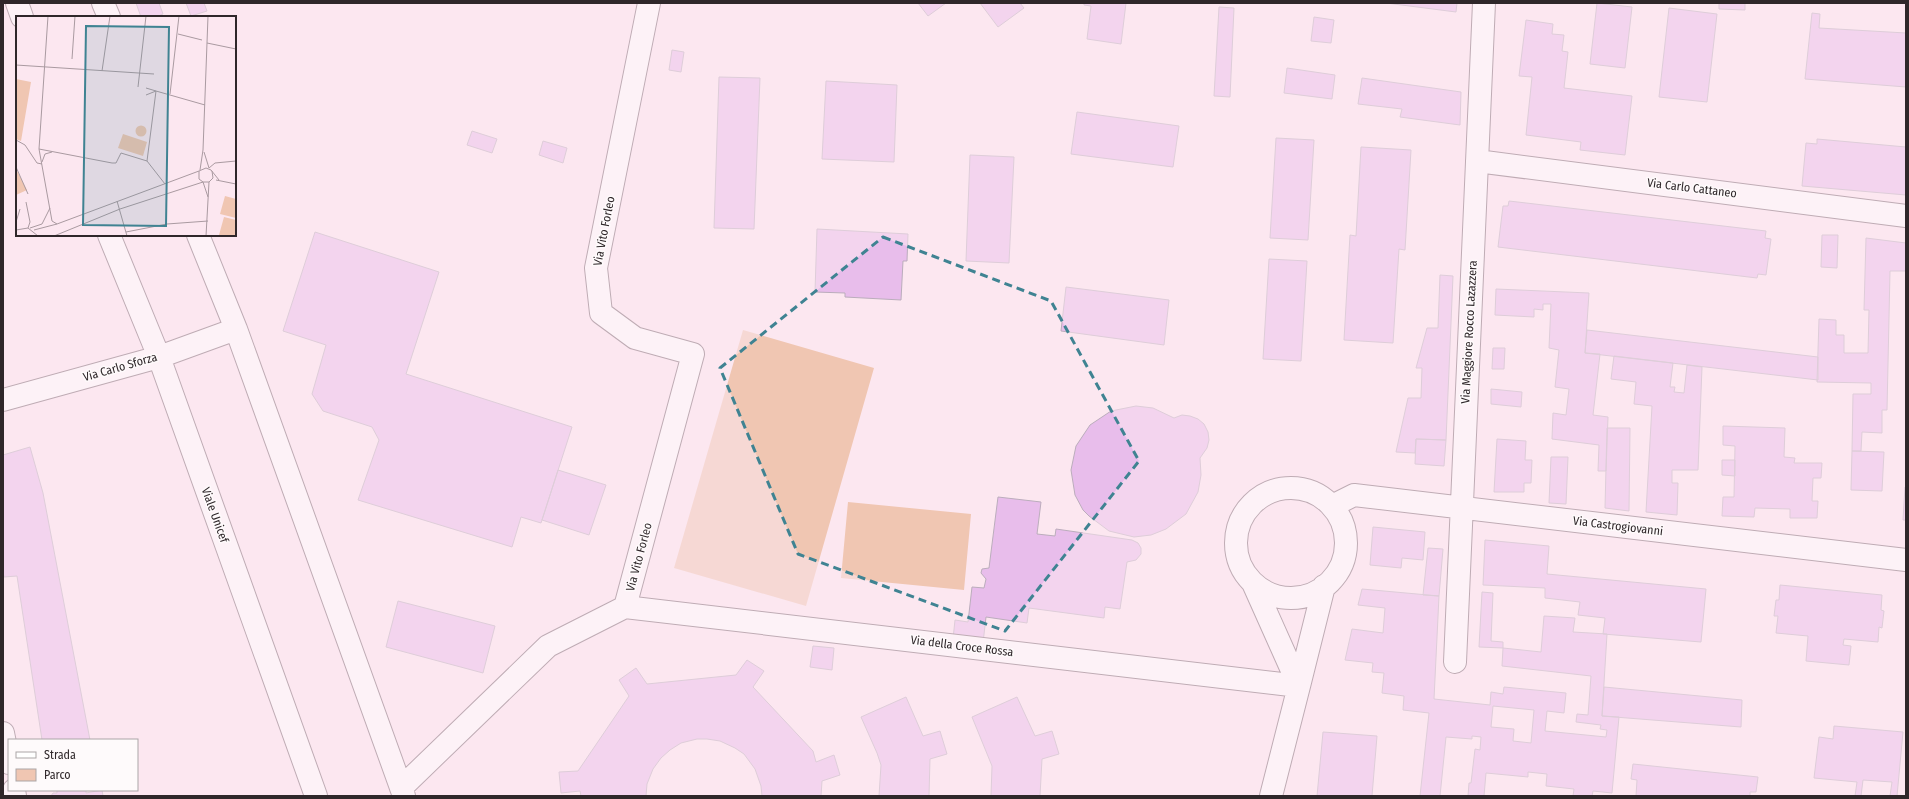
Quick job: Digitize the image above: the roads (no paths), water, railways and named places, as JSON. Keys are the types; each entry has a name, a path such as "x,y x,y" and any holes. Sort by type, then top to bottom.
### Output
{"street":[{"path":"17,3 22,16"},
{"path":"103,3 109,16"},
{"name":"Via Vito Forleo","path":"625,607 693,354 635,338 601,314 596,268 649,3"},
{"name":"Via Maggiore Rocco Lazazzera","path":"1455,662 1484,3"},
{"name":"Via Carlo Cattaneo","path":"1477,161 1906,216"},
{"name":"Viale Unicef","path":"109,236 159,357 316,796"},
{"path":"198,236 236,329 402,792 548,646 625,607"},
{"name":"Via Carlo Sforza","path":"3,400 159,357 236,329"},
{"path":"1253,583 1266,592 1280,597 1296,598 1311,594 1324,586 1336,573 1344,557 1346,539 1342,521 1332,506 1318,495 1302,488 1284,488 1267,492 1252,503 1242,517 1236,534 1236,552 1242,568 1253,583 1299,686"},
{"name":"Via Castrogiovanni","path":"1332,506 1354,494 1906,560"},
{"path":"1271,796 1324,586"},
{"name":"Via della Croce Rossa","path":"625,607 1299,686"},
{"path":"3,732 8,758"}]}
